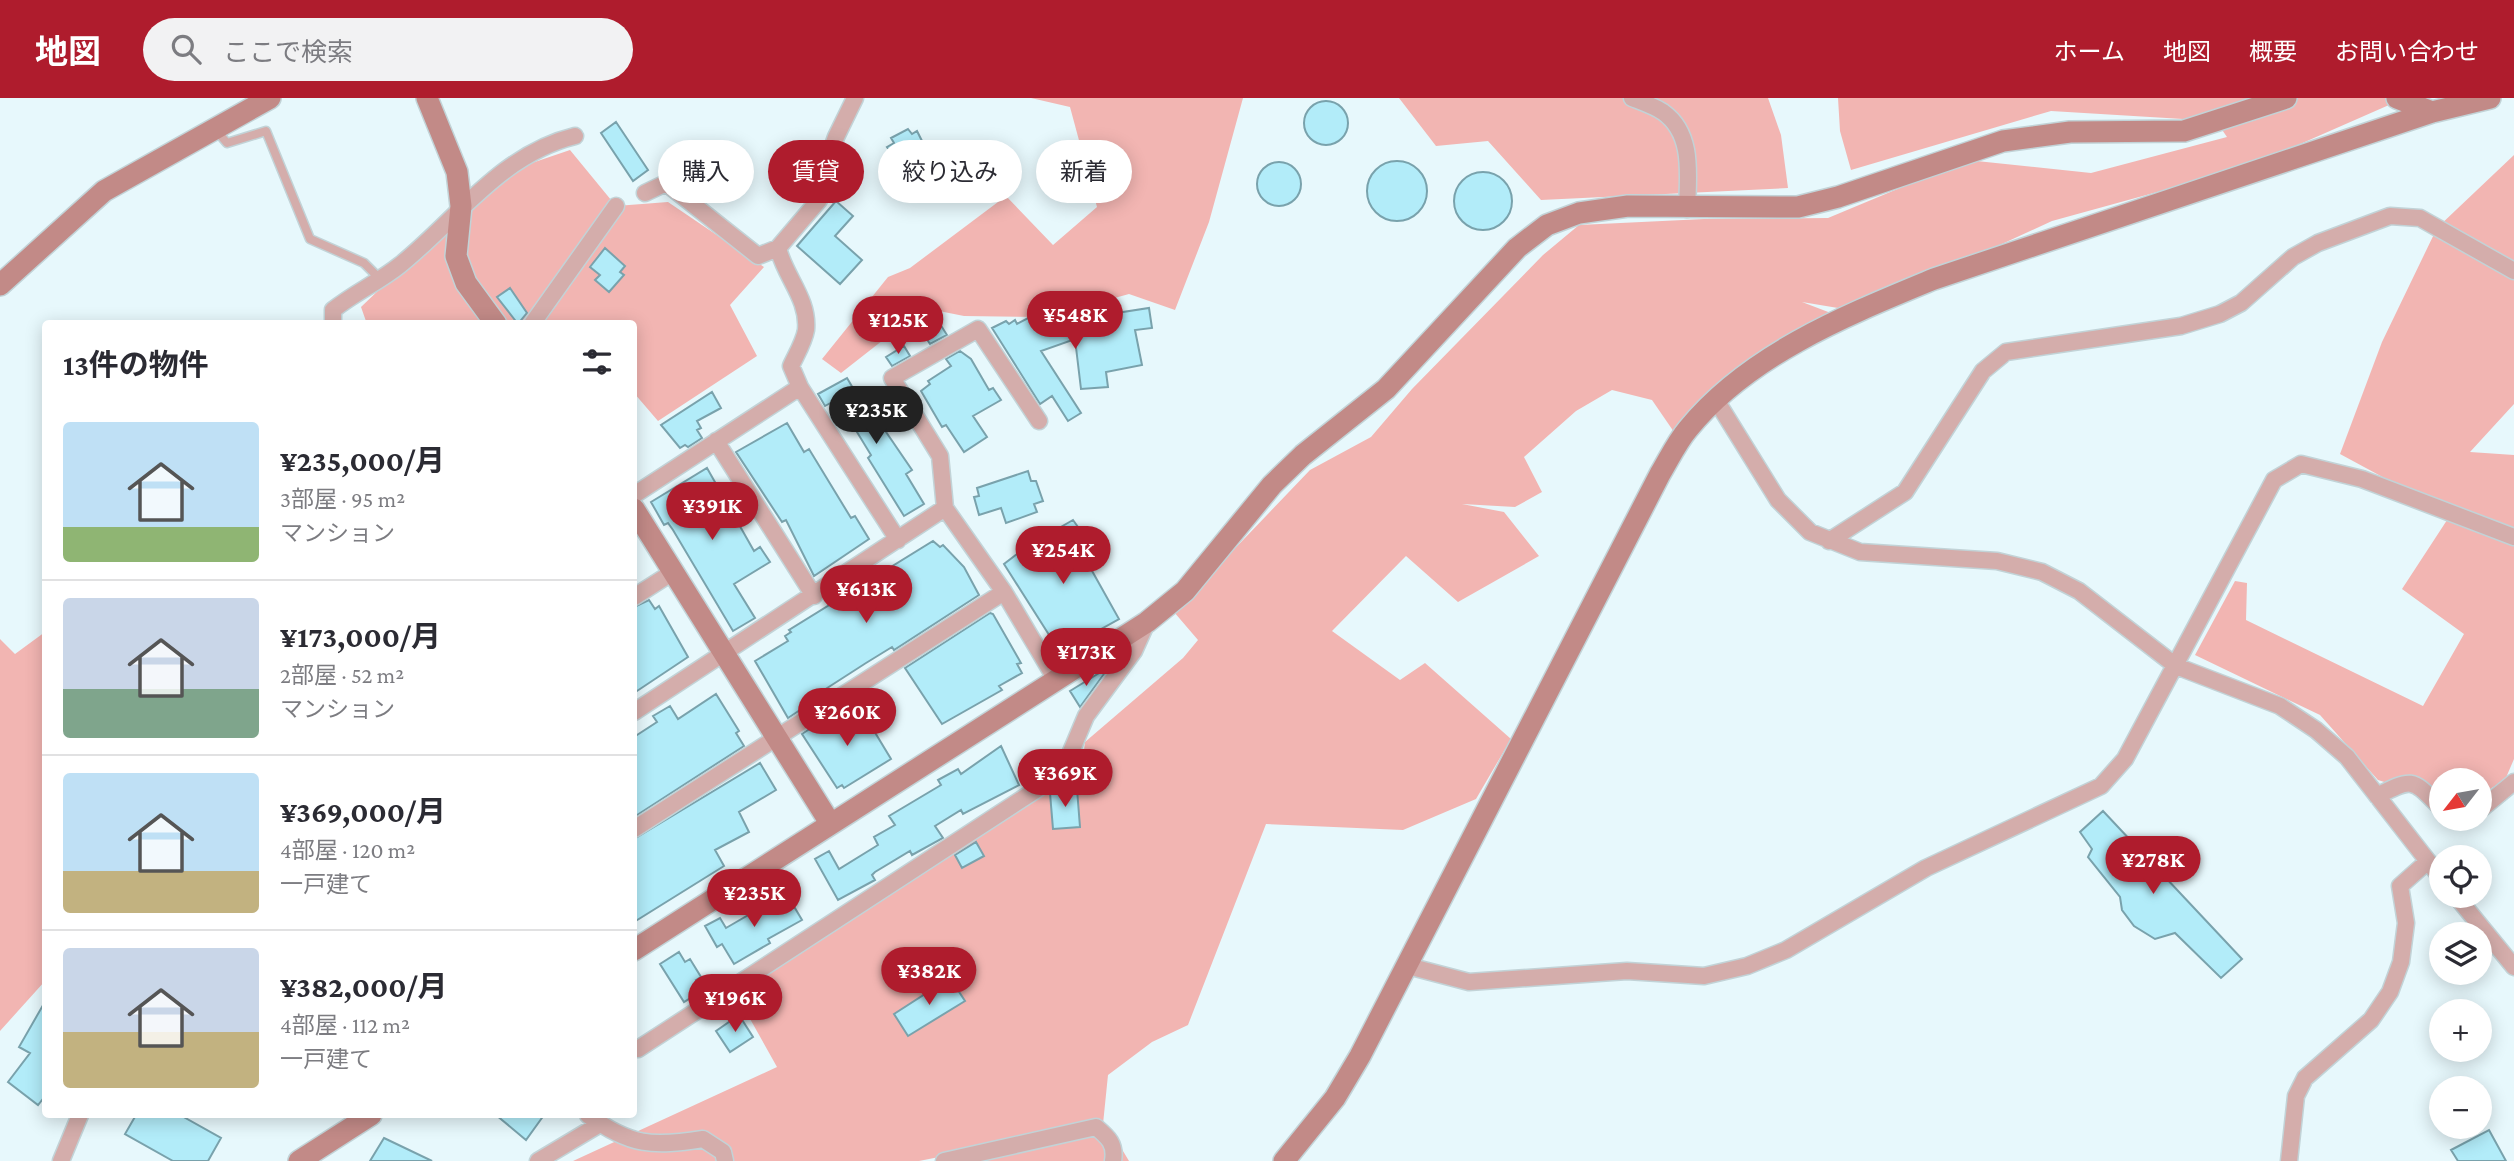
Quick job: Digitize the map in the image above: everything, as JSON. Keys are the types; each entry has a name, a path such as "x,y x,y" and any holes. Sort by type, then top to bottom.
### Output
{"street":[{"path":"0,285 104,191 270,98"},
{"path":"427,98 457,172 461,206 456,256 466,282 493,320"},
{"path":"645,193 666,183 758,256 778,248 819,200 823,174 836,137 855,98"},
{"path":"1632,98 1663,112 1678,128 1688,153 1687,209"},
{"path":"637,945 1147,622 1185,591 1272,485 1303,455 1385,389 1517,248 1547,225 1597,209 1628,206 1687,209 1798,208 2004,141 2070,132 2184,131 2286,98"},
{"path":"2397,98 2432,112"},
{"path":"1284,1161 1335,1098 1408,966 1660,474 1687,430 1716,400 1745,375 1779,354 1856,311 1912,288 2432,112 2490,98"},
{"path":"333,320 333,310 401,264 461,206 525,156 552,141 575,136"},
{"path":"535,320 616,206"},
{"path":"1829,541 1905,492 1983,371 2006,352 2181,326 2220,314 2241,303 2293,257 2318,243 2389,216 2420,218 2514,271"},
{"path":"778,248 781,263 805,307 806,333 791,366 800,387 898,540"},
{"path":"1039,421 978,329 892,378 940,456 945,509 1004,592 1055,678"},
{"path":"637,493 800,387"},
{"path":"1716,400 1778,500 1810,532 1860,552 1997,561 2042,572 2079,591 2176,666 2280,706 2307,724 2347,757 2428,862 2400,886 2406,923 2401,962 2390,992 2371,1020 2305,1078 2296,1097 2289,1161"},
{"path":"716,440 814,596"},
{"path":"1408,966 1469,982 1627,971 1704,976 1747,966 1786,950 1926,868 2101,786 2125,759 2274,481 2301,464 2362,479 2514,537"},
{"path":"637,710 945,509"},
{"path":"637,514 830,822"},
{"path":"637,595 673,572"},
{"path":"637,827 1004,592"},
{"path":"637,1049 1062,773 1086,716 1134,651 1147,622"},
{"path":"2377,796 2404,782 2418,785 2429,796"},
{"path":"2492,800 2514,782"},
{"path":"2466,908 2514,967"},
{"path":"61,1161 79,1118"},
{"path":"299,1161 366,1118"},
{"path":"538,1161 594,1119 644,1144 670,1145 703,1139 723,1152 725,1161"},
{"path":"944,1161 1096,1127 1110,1139 1114,1152 1112,1161"}],"lane":[{"path":"215,128 227,143 266,131 310,239 364,263 380,279"}],"shaded area":[{"path":"1031,98 1243,98 1209,222 1175,310 1129,294 1046,317 964,316 924,308 841,373 822,359 888,277 910,268 997,203 1013,203 1053,245 1097,207 1096,203 1132,203 1132,140 1079,140 1070,107"},
{"path":"1399,98 1768,98 1781,135 1788,188 1541,200 1488,141 1436,146"},
{"path":"1838,98 2385,98 2389,105 2248,167 2052,221 1856,311 1802,302 1844,318 1674,432 1652,400 1612,390 1576,411 1524,457 1542,492 1515,507 1462,504 1504,512 1539,556 1458,602 1406,556 1332,631 1400,680 1425,663 1511,739 1476,799 1403,830 1266,824 1188,1025 1152,1042 1108,1075 1103,1124 1108,1126 1129,1161 982,1161 1089,1127 919,1161 573,1161 777,1067 735,992 1082,767 1085,742 1183,658 1198,640 1174,612 1310,470 1371,437 1412,389 1543,255 1579,225 1704,219 1828,218 1967,160 2091,173 2227,137 2216,121 2051,111 1851,170 1840,131"},
{"path":"570,150 616,206 669,203 764,267 730,305 757,356 658,421 637,396 637,320 366,320 361,307 451,221 526,165"},
{"path":"2514,155 2514,404 2470,452 2514,455 2514,759 2505,780 2492,788 2492,768 2429,768 2429,796 2378,780 2320,715 2195,655 2235,581 2247,583 2246,620 2423,706 2464,634 2402,589 2451,514 2340,454 2382,342 2437,228"},
{"path":"42,634 42,984 0,1031 0,639 15,654"}],"building":[{"path":"1326,101 1341,108 1348,123 1341,138 1326,145 1311,138 1304,123 1311,108"},
{"path":"616,122 648,170 633,181 601,133"},
{"path":"908,129 912,134 917,131 922,140 892,140 891,138"},
{"path":"1397,161 1418,170 1427,191 1418,212 1397,221 1376,212 1367,191 1376,170"},
{"path":"1279,162 1294,169 1301,184 1294,199 1279,206 1264,199 1257,184 1264,169"},
{"path":"1477,172 1489,172 1499,176 1508,185 1512,207 1504,222 1489,230 1477,230 1467,226 1458,217 1454,207 1454,195 1458,185 1467,176"},
{"path":"834,203 838,203 853,216 835,236 862,260 840,284 797,246"},
{"path":"605,248 625,266 620,272 624,275 609,292 595,280 600,275 590,267"},
{"path":"510,288 527,313 521,320 515,320 497,297"},
{"path":"1149,308 1152,328 1135,330 1142,365 1106,372 1108,387 1081,389 1075,339 1041,351 1081,413 1068,421 1052,396 1040,404 992,328 1006,321 1009,324 1015,320 1017,324 1030,317 1040,330 1065,321"},
{"path":"935,316 947,335 930,344 919,327"},
{"path":"904,346 910,356 892,366 886,357"},
{"path":"960,351 971,359 989,390 993,388 1001,400 973,416 987,437 964,452 946,425 942,427 921,391 930,384 928,381 951,366 946,359"},
{"path":"847,378 867,412 871,410 912,470 906,474 924,504 904,516 868,458 871,455 846,414 842,416 834,401 825,406 818,394"},
{"path":"712,392 721,408 697,421 701,428 697,430 702,438 688,447 685,445 680,448 661,425"},
{"path":"787,423 804,452 809,449 851,518 855,516 869,539 814,576 786,520 782,522 736,452"},
{"path":"707,468 754,551 760,547 770,562 734,584 755,618 733,631 673,530 668,523 664,525 651,502"},
{"path":"1028,471 1031,481 1036,481 1043,501 1034,504 1037,512 1006,523 1001,508 979,515 974,497 979,496 977,488"},
{"path":"1073,520 1100,558 1091,569 1119,619 1056,654 1048,640 1051,638 1004,564 1026,547"},
{"path":"933,541 940,547 943,545 964,567 979,595 894,650 892,647 866,663 807,701 809,704 788,718 755,661 788,641 785,636 791,632 789,630"},
{"path":"649,600 655,609 659,606 688,657 637,691 637,606"},
{"path":"990,613 1021,663 1017,664 1022,673 999,686 1002,690 942,724 905,668"},
{"path":"1109,667 1080,707 1070,691"},
{"path":"716,694 739,731 736,733 744,746 637,815 637,735 657,722 653,716 670,706 678,719"},
{"path":"856,707 862,717 865,716 891,759 844,788 842,785 837,788 802,734 820,722 823,727"},
{"path":"1001,746 1019,785 963,814 961,810 935,826 943,838 912,855 910,851 875,872 872,875 875,880 838,900 815,859 829,851 839,869 878,845 874,837 895,825 889,816 941,785 938,780 958,769 961,774"},
{"path":"760,763 776,790 739,812 749,832 715,850 724,866 637,920 637,837"},
{"path":"1077,789 1080,827 1053,829 1050,793"},
{"path":"2103,811 2242,959 2221,978 2175,933 2155,939 2134,926 2122,910 2120,897 2088,857 2092,849 2080,832"},
{"path":"976,842 984,856 962,868 955,855"},
{"path":"786,893 802,920 768,939 770,943 734,964 722,944 717,947 705,926 720,918 726,928"},
{"path":"679,952 685,962 690,959 701,977 696,980 703,990 684,1002 660,964"},
{"path":"950,978 965,1001 908,1036 894,1014"},
{"path":"42,1007 42,1100 38,1105 8,1082 30,1053 19,1047"},
{"path":"739,1015 753,1037 730,1052 716,1031"},
{"path":"134,1118 185,1118 221,1138 208,1161 173,1161 125,1134"},
{"path":"500,1118 542,1118 526,1140"},
{"path":"2492,1135 2506,1161 2458,1161 2451,1150 2472,1139 2492,1139"},
{"path":"384,1138 432,1161 370,1161"}]}
